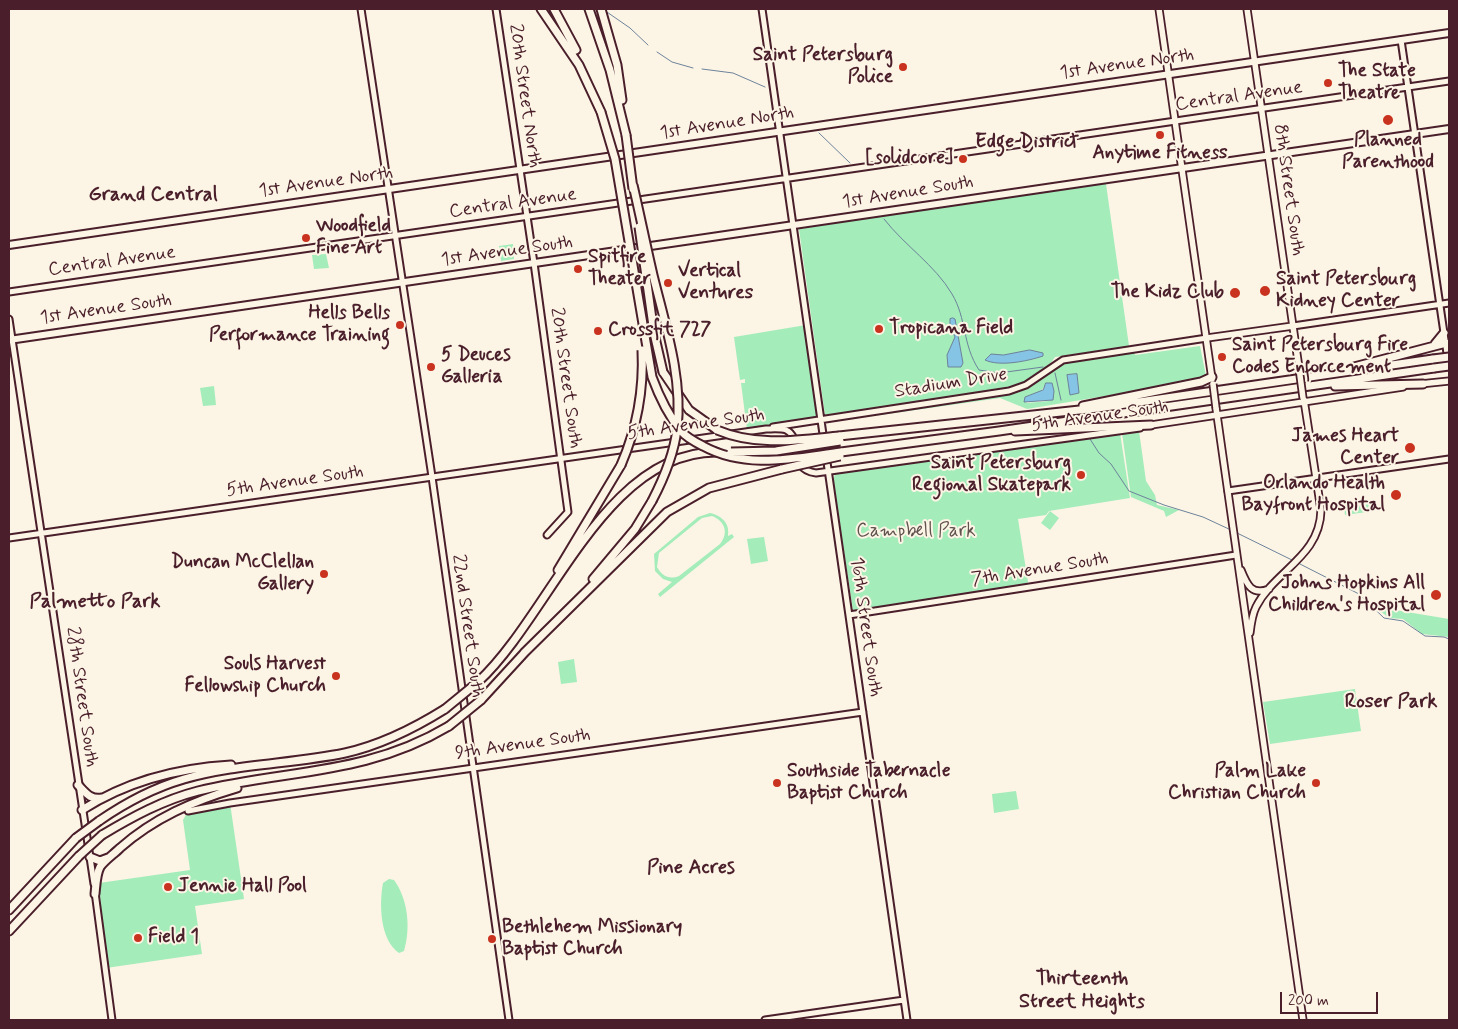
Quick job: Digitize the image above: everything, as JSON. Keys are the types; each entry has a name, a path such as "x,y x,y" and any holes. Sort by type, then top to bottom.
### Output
{"highway":[{"path":"541,9 580,65 601,112"},
{"path":"554,9 589,76 615,159 632,270 652,377 659,396 682,432 711,451 744,460 778,461 841,454 1449,366"},
{"path":"589,9 608,62 626,135"},
{"path":"601,9 618,74 654,333 663,372 685,406 714,429 745,440 789,441 839,438 1098,408 1449,357"},
{"path":"9,931 79,856 102,835 131,818 170,800 197,792 355,765 414,745 449,726 481,700 625,542 652,501 666,474 677,429 678,399 670,346 633,185"},
{"path":"512,643 621,465 636,422 643,371 632,270"},
{"path":"1433,346 1444,333"},
{"path":"1307,378 1446,343"},
{"path":"1054,412 1212,380"},
{"path":"1307,387 1423,384"},
{"path":"1000,431 1029,432 1151,425"},
{"path":"9,910 76,838 99,821 141,796 184,780 274,763 344,753 373,745 396,736 445,709 478,682 512,643 581,545 636,482 663,463 682,456 776,450 839,438"},
{"path":"524,653 667,512 709,488 841,454"},
{"path":"82,810 105,797 174,772 200,767 274,763"},
{"path":"95,894 100,868 110,857 152,823 174,811 206,798 265,780"},
{"path":"78,785 92,798 105,797"},
{"path":"90,857 100,861 110,857"}],"main road":[{"path":"1159,9 1303,1020"},
{"name":"8th Street South","path":"1247,9 1321,510 1320,526 1316,537 1255,608 1249,640"},
{"name":"1st Avenue North","path":"9,245 1449,33"},
{"name":"1st Avenue South","path":"10,339 1449,129"},
{"path":"1207,338 1293,326"},
{"name":"5th Avenue South","path":"1151,425 1217,411 1449,381"},
{"path":"1236,557 1248,587 1260,591 1271,588"}],"street":[{"name":"22nd Street South","path":"361,9 431,477 508,1020"},
{"name":"20th Street North","path":"496,9 527,217"},
{"name":"16th Street South","path":"762,9 907,1020"},
{"path":"1401,40 1449,366"},
{"name":"Central Avenue","path":"9,292 1022,144 1026,137 1032,142 1449,81"},
{"name":"20th Street South","path":"527,217 561,458 567,515 547,536"},
{"path":"1293,326 1449,303"},
{"name":"28th Street South","path":"9,319 10,339 90,857 112,1020"},
{"name":"Stadium Drive","path":"766,429 1009,392 1034,380 1063,360 1207,338"},
{"name":"5th Avenue South","path":"9,538 766,429 781,429 790,432 794,439 798,460 804,468 813,473 1151,425"},
{"path":"1228,491 1449,459"},
{"name":"7th Avenue South","path":"849,615 1236,557"},
{"name":"9th Avenue South","path":"188,811 863,712"},
{"path":"765,1020 904,1000"}],"green space":[{"path":"1103,182 1106,184 1129,346 1055,357 1036,376 1011,388 825,415 799,229"},
{"path":"513,244 514,259 501,261 499,246"},
{"path":"326,254 329,268 314,269 312,255"},
{"path":"806,325 820,418 747,430 741,383 745,383 745,379 740,380 734,337"},
{"path":"1200,346 1206,376 1201,380 1027,409 1000,398 824,423 824,421 1010,393 1027,387 1063,362 1134,351 1135,355","holes":["1046,383 1049,401 1026,403"]},
{"path":"214,386 216,405 203,406 200,388"},
{"path":"1139,431 1146,481 1155,495 1157,505 1179,510 1166,517 1164,511 1131,497 1122,433"},
{"name":"Campbell Park","path":"1120,433 1130,498 1049,511 1046,515 1018,519 1028,582 1026,584 853,610 833,481 835,474"},
{"path":"1369,504 1367,512 1345,515 1344,508"},
{"path":"1050,511 1059,518 1050,530 1041,523"},
{"path":"710,513 718,516 728,527 728,536 732,534 734,537 660,597 658,594 672,582 663,579 655,571 654,554 698,517","holes":["712,516 723,524 725,532 720,544 679,576 669,577 661,573 657,567 659,553 702,518"]},
{"path":"764,537 768,561 751,564 747,539"},
{"name":"Roser Park","path":"1389,605 1389,609 1449,619 1449,637 1422,634 1403,619 1389,618 1375,607"},
{"path":"574,659 577,682 561,684 558,662"},
{"path":"1355,689 1361,731 1270,744 1263,702"},
{"path":"1016,791 1019,809 994,813 992,794"},
{"path":"230,803 244,899 195,906 202,954 106,968 99,883 190,870 183,820 188,811"},
{"path":"389,879 394,880 399,888 407,914 406,942 404,951 399,953 388,940 382,921 381,901 383,883"}],"water":[{"path":"950,319 955,319 963,363 961,367 948,367 947,355 955,337 950,326"},
{"path":"1030,350 1043,353 1043,356 1006,363 985,360 991,354 1003,355"},
{"path":"1077,374 1079,393 1070,395 1067,375"},
{"path":"1046,383 1052,383 1054,391 1053,400 1024,402 1025,397 1043,390"}],"waterway":[{"path":"604,10 630,28 648,45"},
{"path":"657,52 672,62 693,68"},
{"path":"702,69 733,73 765,87"},
{"path":"819,133 850,163"},
{"path":"884,219 929,265 952,294 957,303 970,351 979,370 999,373 1043,367"},
{"path":"1055,373 1061,400"},
{"path":"1090,439 1099,453 1111,464 1129,491 1164,505 1203,517 1231,530"},
{"path":"1235,532 1294,561"},
{"path":"1298,563 1359,594 1384,618 1403,621 1425,636 1449,639"}],"place":[{"name":"Saint Petersburg Police","path":"903,67"},
{"name":"The State Theatre","path":"1328,83"},
{"name":"Planned Parenthood","path":"1388,120"},
{"name":"Anytime Fitness","path":"1160,135"},
{"name":"[solidcore]","path":"963,159"},
{"name":"Woodfield Fine Art","path":"306,238"},
{"name":"Spitfire Theater","path":"578,269"},
{"name":"Vertical Ventures","path":"668,283"},
{"name":"Saint Petersburg Kidney Center","path":"1265,291"},
{"name":"The Kidz Club","path":"1235,293"},
{"name":"Hells Bells Performance Training","path":"400,325"},
{"name":"Tropicana Field","path":"879,329"},
{"name":"Crossfit 727","path":"598,331"},
{"name":"Saint Petersburg Fire Codes Enforcement","path":"1222,357"},
{"name":"5 Deuces Galleria","path":"431,367"},
{"name":"James Heart Center","path":"1410,448"},
{"name":"Saint Petersburg Regional Skatepark","path":"1081,475"},
{"name":"Orlando Health Bayfront Hospital","path":"1396,495"},
{"name":"Duncan McClellan Gallery","path":"324,574"},
{"name":"Johns Hopkins All Children's Hospital","path":"1436,595"},
{"name":"Souls Harvest Fellowship Church","path":"336,676"},
{"name":"Southside Tabernacle Baptist Church","path":"777,783"},
{"name":"Palm Lake Christian Church","path":"1316,783"},
{"name":"Jennie Hall Pool","path":"168,887"},
{"name":"Field 1","path":"138,938"},
{"name":"Bethlehem Missionary Baptist Church","path":"492,939"}],"district":[{"name":"Edge District","path":"1027,143"},
{"name":"Grand Central","path":"153,196"},
{"name":"Palmetto Park","path":"95,603"},
{"name":"Roser Park","path":"1391,703"},
{"name":"Pine Acres","path":"691,869"},
{"name":"Thirteenth Street Heights","path":"1082,992"}]}
